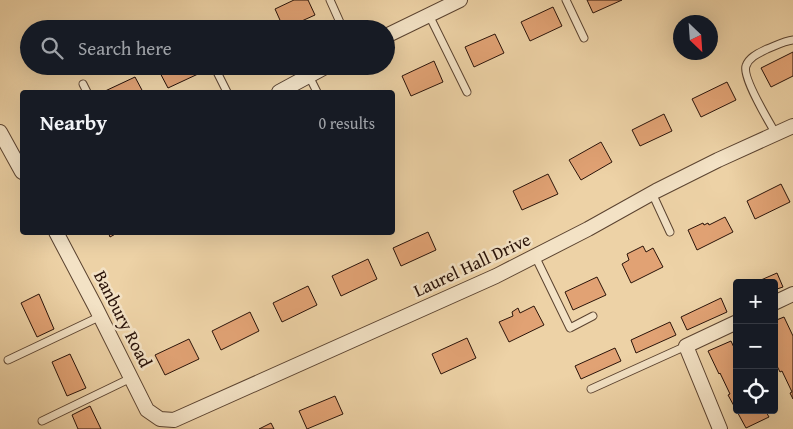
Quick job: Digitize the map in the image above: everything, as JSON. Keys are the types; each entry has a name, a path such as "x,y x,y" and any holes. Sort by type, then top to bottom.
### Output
{"street":[{"path":"395,32 460,0"},
{"path":"284,90 309,76"},
{"name":"Laurel Hall Drive","path":"165,423 180,418 496,276 652,193 793,126"},
{"path":"0,132 20,168"},
{"name":"Banbury Road","path":"58,235 101,316 147,410 165,423"},
{"path":"778,302 792,297"},
{"path":"720,429 686,346 733,324"}],"lane":[{"path":"330,0 340,20"},
{"path":"566,0 584,38"},
{"path":"429,15 466,92"},
{"path":"776,134 752,89 746,74 746,67 756,55 779,44 793,40"},
{"path":"218,75 225,90"},
{"path":"309,76 315,90"},
{"path":"83,84 86,90"},
{"path":"652,193 670,232"},
{"path":"535,256 570,328 593,316"},
{"path":"8,360 101,316"},
{"path":"591,389 686,346"},
{"path":"42,421 131,378"}],"building":[{"path":"294,0 308,0 315,15 304,20 280,20 275,9"},
{"path":"587,0 622,0 593,13"},
{"path":"553,7 562,26 530,41 521,22"},
{"path":"495,34 504,53 474,67 465,47"},
{"path":"793,52 793,76 771,87 761,68"},
{"path":"434,61 443,82 411,96 402,76"},
{"path":"161,75 196,75 168,88"},
{"path":"135,77 142,90 107,90"},
{"path":"727,82 736,100 701,117 692,99"},
{"path":"664,114 672,131 640,146 632,130"},
{"path":"601,142 612,162 581,180 569,160"},
{"path":"548,174 558,194 522,210 513,191"},
{"path":"781,184 790,202 755,219 747,201"},
{"path":"725,217 733,232 697,250 688,230 703,223 704,225 708,223 709,225"},
{"path":"428,232 436,250 401,266 393,248"},
{"path":"643,246 646,252 653,248 663,267 631,283 622,264 629,260 627,254"},
{"path":"368,259 377,279 341,296 332,276"},
{"path":"777,273 783,287 778,289 778,279 763,279"},
{"path":"597,277 606,295 573,310 565,292"},
{"path":"308,286 317,305 282,322 273,303"},
{"path":"39,294 54,329 37,337 21,303"},
{"path":"721,298 727,312 687,330 681,317"},
{"path":"534,306 544,325 509,342 499,322 513,316 512,312 518,308 520,313"},
{"path":"250,312 259,331 221,350 212,331"},
{"path":"784,317 793,336 793,399 790,393 792,392 782,371 780,372 778,368 778,319"},
{"path":"670,322 676,335 636,353 631,340"},
{"path":"467,338 476,358 441,374 432,354"},
{"path":"189,339 199,359 165,375 155,355"},
{"path":"731,341 733,345 733,404 728,395 730,394 708,351"},
{"path":"615,348 621,361 581,379 575,366"},
{"path":"70,354 86,388 67,396 52,362"},
{"path":"335,396 343,414 307,429 299,411"},
{"path":"90,406 101,429 78,429 72,415"},
{"path":"738,414 767,414 769,417 746,428"},
{"path":"271,423 274,429 259,429"}]}
